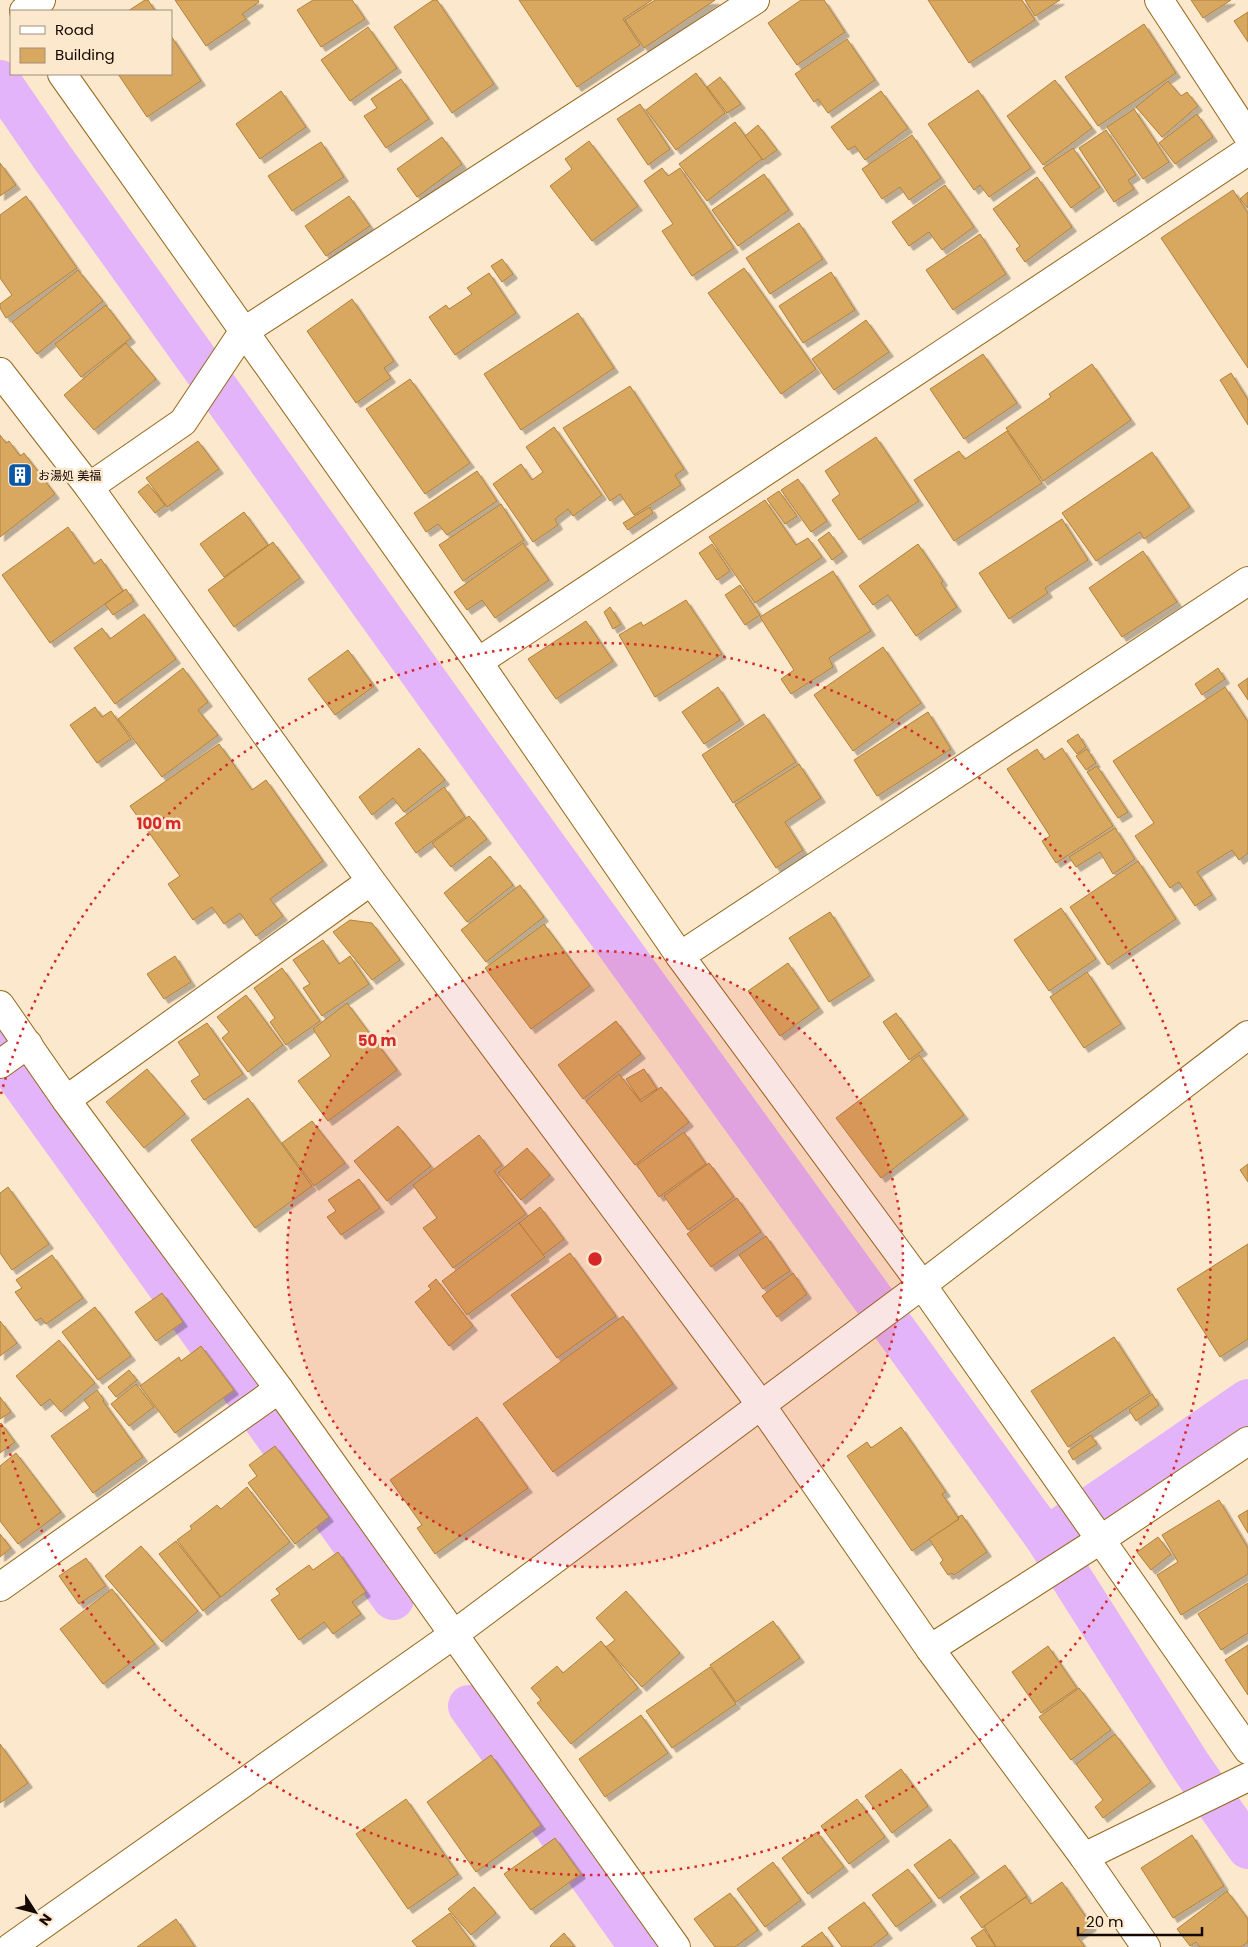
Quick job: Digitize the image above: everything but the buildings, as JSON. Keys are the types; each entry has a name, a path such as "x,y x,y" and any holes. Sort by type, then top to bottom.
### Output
{"street":[{"path":"26,10 41,0"},
{"path":"89,487 183,422 243,332 755,0"},
{"path":"1159,0 1248,136"},
{"path":"63,75 478,662 680,956 916,1289 1071,1498 1093,1538 1248,1750"},
{"path":"478,662 1248,150"},
{"path":"0,372 89,487 371,881 761,1405 930,1649 1084,1857 1146,1947"},
{"path":"680,956 1248,581"},
{"path":"66,1100 371,881"},
{"path":"0,1005 66,1100 279,1388 676,1947"},
{"path":"11,1947 454,1635 916,1289 1248,1035"},
{"path":"0,1064 28,1044"},
{"path":"0,1587 279,1388"},
{"path":"930,1649 1024,1588 1093,1538 1248,1441"},
{"path":"1084,1857 1248,1777"}],"waterway":[{"path":"0,81 52,157 479,754 1046,1538 1190,1765 1248,1848"},
{"path":"0,1052 393,1599"},
{"path":"1046,1538 1248,1400"},
{"path":"469,1706 640,1947"}],"place":[{"name":"お湯処 美福","path":"20,475"}]}
